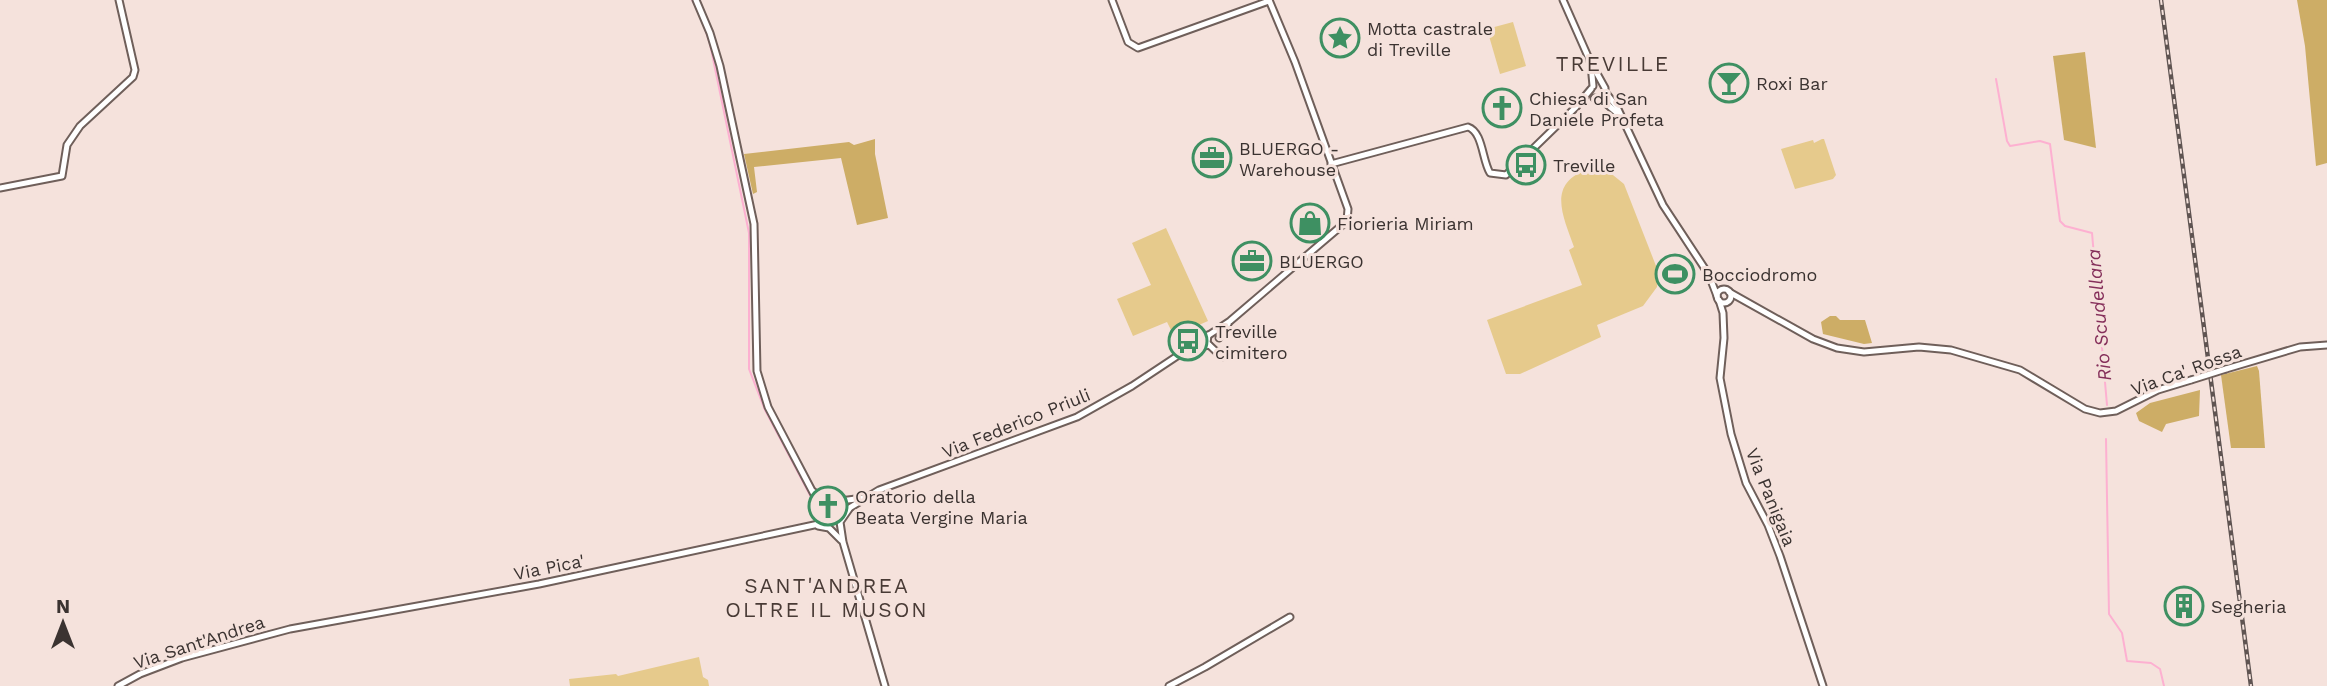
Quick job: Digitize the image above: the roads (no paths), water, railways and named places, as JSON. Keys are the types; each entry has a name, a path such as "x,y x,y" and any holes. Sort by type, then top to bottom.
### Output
{"street":[{"path":"0,188 62,176 67,145 80,126 133,77 135,70 120,0"},
{"path":"696,0 720,66 754,224 757,371 768,407 822,509 843,542"},
{"path":"1112,0 1128,41 1138,48 1269,1 1295,62 1348,209 1348,218 1328,238 1230,321 1187,351"},
{"path":"1563,0 1590,61 1617,107 1663,205 1709,275 1723,313"},
{"path":"1590,61 1594,98"},
{"path":"1331,164 1468,127 1473,128 1478,137 1485,165 1490,173 1506,175 1576,107 1592,87 1600,84 1605,89"},
{"path":"1601,99 1605,89"},
{"path":"1576,107 1594,98 1601,99 1610,104 1621,118"},
{"name":"Via Ca' Rossa","path":"1709,275 1744,300 1813,339 1837,348 1864,352 1919,346 1951,350 2020,370 2085,409 2100,413 2116,411 2146,396 2226,369 2300,347 2327,345"},
{"path":"1718,298 1720,290 1728,290 1728,301 1723,313"},
{"path":"1718,298 1722,302 1744,300"},
{"name":"Via Panigaia","path":"1723,313 1724,338 1720,379 1731,434 1746,483 1768,524 1780,556 1823,686"},
{"path":"1187,351 1216,345 1230,321"},
{"path":"1210,334 1217,335 1222,357 1206,341 1210,334"},
{"name":"Via Federico Priuli","path":"830,523 849,508 885,488 1077,417 1187,351"},
{"path":"812,490 824,499 836,501 870,496"},
{"name":"Via Federico Priuli","path":"840,524 849,508"},
{"path":"830,523 837,518 840,524 885,686"},
{"path":"830,523 840,524"},
{"name":"Via Pica'","path":"290,629 539,584 830,523"},
{"path":"1169,686 1290,617"},
{"name":"Via Sant'Andrea","path":"118,686 140,674 183,659 290,629"}],"waterway":[{"path":"692,0 697,8"},
{"path":"702,20 710,44 749,233 749,369 765,410 812,499"},
{"name":"Rio Scudellara","path":"1996,79 2010,146 2040,141 2050,144 2060,221 2065,226 2092,233 2107,405"},
{"name":"Rio Scudellara","path":"2106,439 2109,614 2122,633 2127,661 2151,663 2160,669 2164,686"},
{"path":"660,555 706,545"}],"railway":[{"path":"2161,0 2251,686"}],"place":[{"name":"Motta castrale di Treville","path":"1340,38"},
{"name":"Roxi Bar","path":"1729,83"},
{"name":"Chiesa di San Daniele Profeta","path":"1502,108"},
{"name":"BLUERGO - Warehouse","path":"1212,158"},
{"name":"Treville","path":"1526,165"},
{"name":"Fiorieria Miriam","path":"1310,223"},
{"name":"BLUERGO","path":"1252,261"},
{"name":"Bocciodromo","path":"1675,274"},
{"name":"Treville cimitero","path":"1188,341"},
{"name":"Oratorio della Beata Vergine Maria","path":"828,506"},
{"name":"Segheria","path":"2184,606"}],"district":[{"name":"TREVILLE","path":"1613,63"},
{"name":"SANT'ANDREA OLTRE IL MUSON","path":"827,597"}]}
